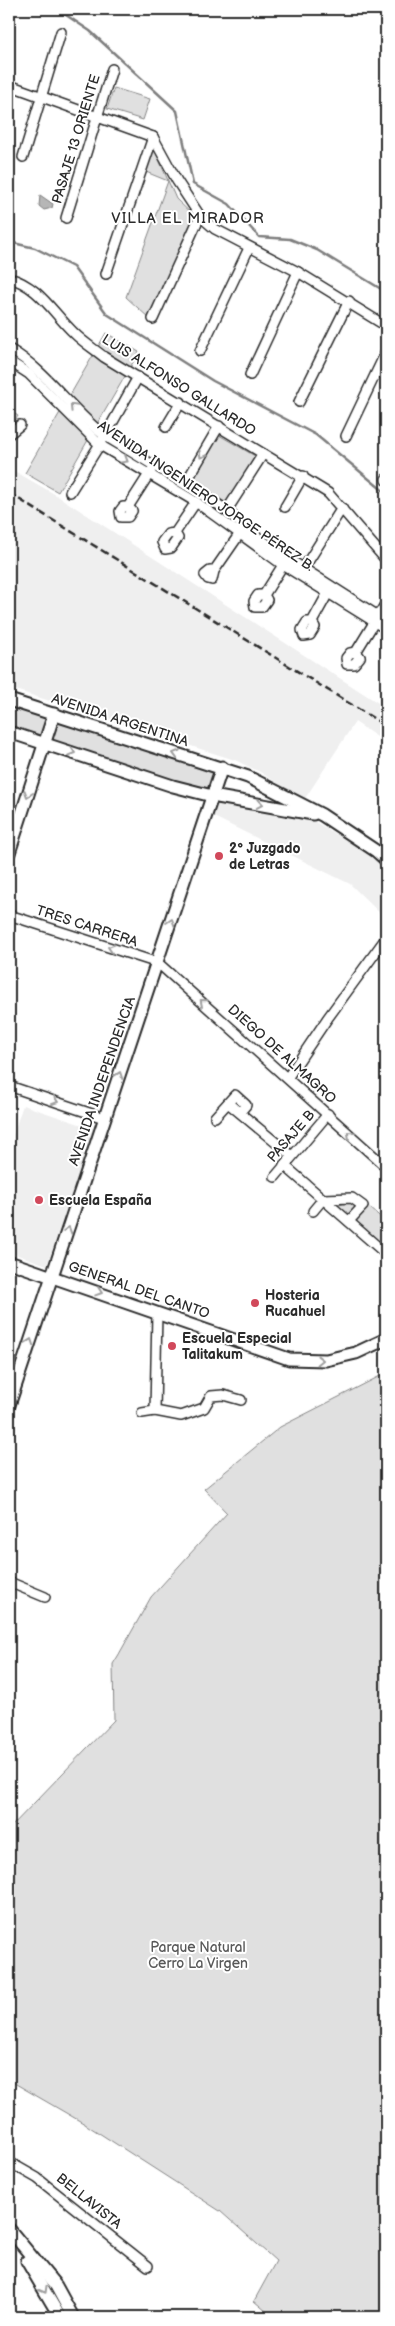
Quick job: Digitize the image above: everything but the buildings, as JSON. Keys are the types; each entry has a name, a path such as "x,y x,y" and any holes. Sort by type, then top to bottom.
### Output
{"main road":[{"name":"AVENIDA ARGENTINA","path":"9,700 145,745 222,767 279,792 322,815 376,851 386,860"},
{"path":"9,853 54,714"},
{"path":"9,732 173,786 212,796 322,815"},
{"name":"AVENIDA INDEPENDENCIA","path":"9,1405 222,767"},
{"name":"GENERAL DEL CANTO","path":"9,1262 290,1359 326,1360 356,1353 386,1339"},
{"path":"10,2232 60,2317"},
{"path":"10,2232 56,2286 73,2317"}],"street":[{"path":"23,157 61,32"},
{"name":"PASAJE 13 ORIENTE","path":"66,218 112,69"},
{"path":"9,85 153,137 177,181 200,216 215,229 298,272 386,326"},
{"path":"106,274 153,137"},
{"path":"153,319 200,216"},
{"path":"200,351 249,248"},
{"path":"250,375 298,272"},
{"name":"LUIS ALFONSO GALLARDO","path":"9,278 23,281 36,292 74,334 104,357 181,402 263,454 303,476 328,493 386,560"},
{"path":"299,402 349,302"},
{"name":"AVENIDA INGENIERO JORGE PÉREZ B.","path":"10,352 35,368 48,387 100,445 241,530 380,620 386,629"},
{"path":"346,436 386,352"},
{"name":"AVENIDA INGENIERO JORGE PÉREZ B.","path":"9,361 48,387 105,436 228,510 241,530 283,565 302,571 328,593 380,620"},
{"path":"70,492 100,445 138,377"},
{"path":"166,427 181,402"},
{"path":"9,434 20,425"},
{"path":"185,484 219,426"},
{"path":"228,510 263,454"},
{"path":"128,507 154,466"},
{"path":"284,507 303,476"},
{"path":"175,533 196,502"},
{"path":"302,571 342,508"},
{"path":"214,571 241,530"},
{"path":"264,594 283,565"},
{"path":"312,622 328,593"},
{"path":"356,652 380,620 386,603"},
{"name":"TRES CARRERA","path":"9,915 158,963"},
{"path":"288,1077 327,1019 386,938"},
{"name":"DIEGO DE ALMAGRO","path":"158,963 288,1077 386,1167"},
{"path":"9,1086 104,1118"},
{"path":"215,1117 232,1099 240,1112 292,1156"},
{"name":"PASAJE B","path":"274,1177 328,1114"},
{"path":"284,1165 386,1254"},
{"path":"313,1211 324,1200 352,1198 363,1206 349,1221"},
{"path":"155,1411 157,1313"},
{"path":"142,1413 155,1411 181,1416 204,1408 211,1396 222,1395 241,1400"},
{"path":"9,1582 45,1597"},
{"name":"BELLAVISTA","path":"9,2162 37,2178 148,2266"}],"shaded area":[{"path":"40,195 53,204 52,208 44,210 39,206"},
{"path":"9,468 56,495 386,708 386,743 355,722 304,800 260,772 235,760 9,688"},
{"path":"217,803 312,820 371,855 386,869 386,919 350,884 212,816"},
{"name":"Escuela España","path":"23,1105 94,1129 47,1265 9,1252 9,1147"}],"green space":[{"path":"114,88 150,99 143,120 107,109"},
{"path":"154,148 176,199 196,218 150,319 126,297 168,181 146,172"},
{"path":"106,333 139,352 58,492 25,473"},
{"path":"9,410 18,416 9,430"},
{"path":"219,435 255,456 227,504 189,481"},
{"path":"9,701 215,771 209,794 9,728"},
{"path":"351,1202 358,1208 348,1218 335,1206"},
{"path":"369,1207 386,1222 386,1247 356,1221"},
{"name":"Parque Natural Cerro La Virgen","path":"386,1373 386,2317 273,2317 254,2301 276,2261 220,2211 85,2124 9,2080 9,1829 114,1720 113,1664 151,1597 227,1513 204,1489 280,1427"}],"waterway":[{"path":"57,9 90,31 177,111 193,184 229,204 259,237 290,239 317,250 386,292"},
{"path":"9,242 35,248 73,267 107,314 213,381 316,435 386,493"}],"railway":[{"path":"9,493 386,726"}],"place":[{"name":"2º Juzgado de Letras","path":"219,856"},
{"name":"Escuela España","path":"39,1200"},
{"name":"Hosteria Rucahuel","path":"255,1303"},
{"name":"Escuela Especial Talitakum","path":"172,1346"}],"district":[{"name":"VILLA EL MIRADOR","path":"188,218"}]}
